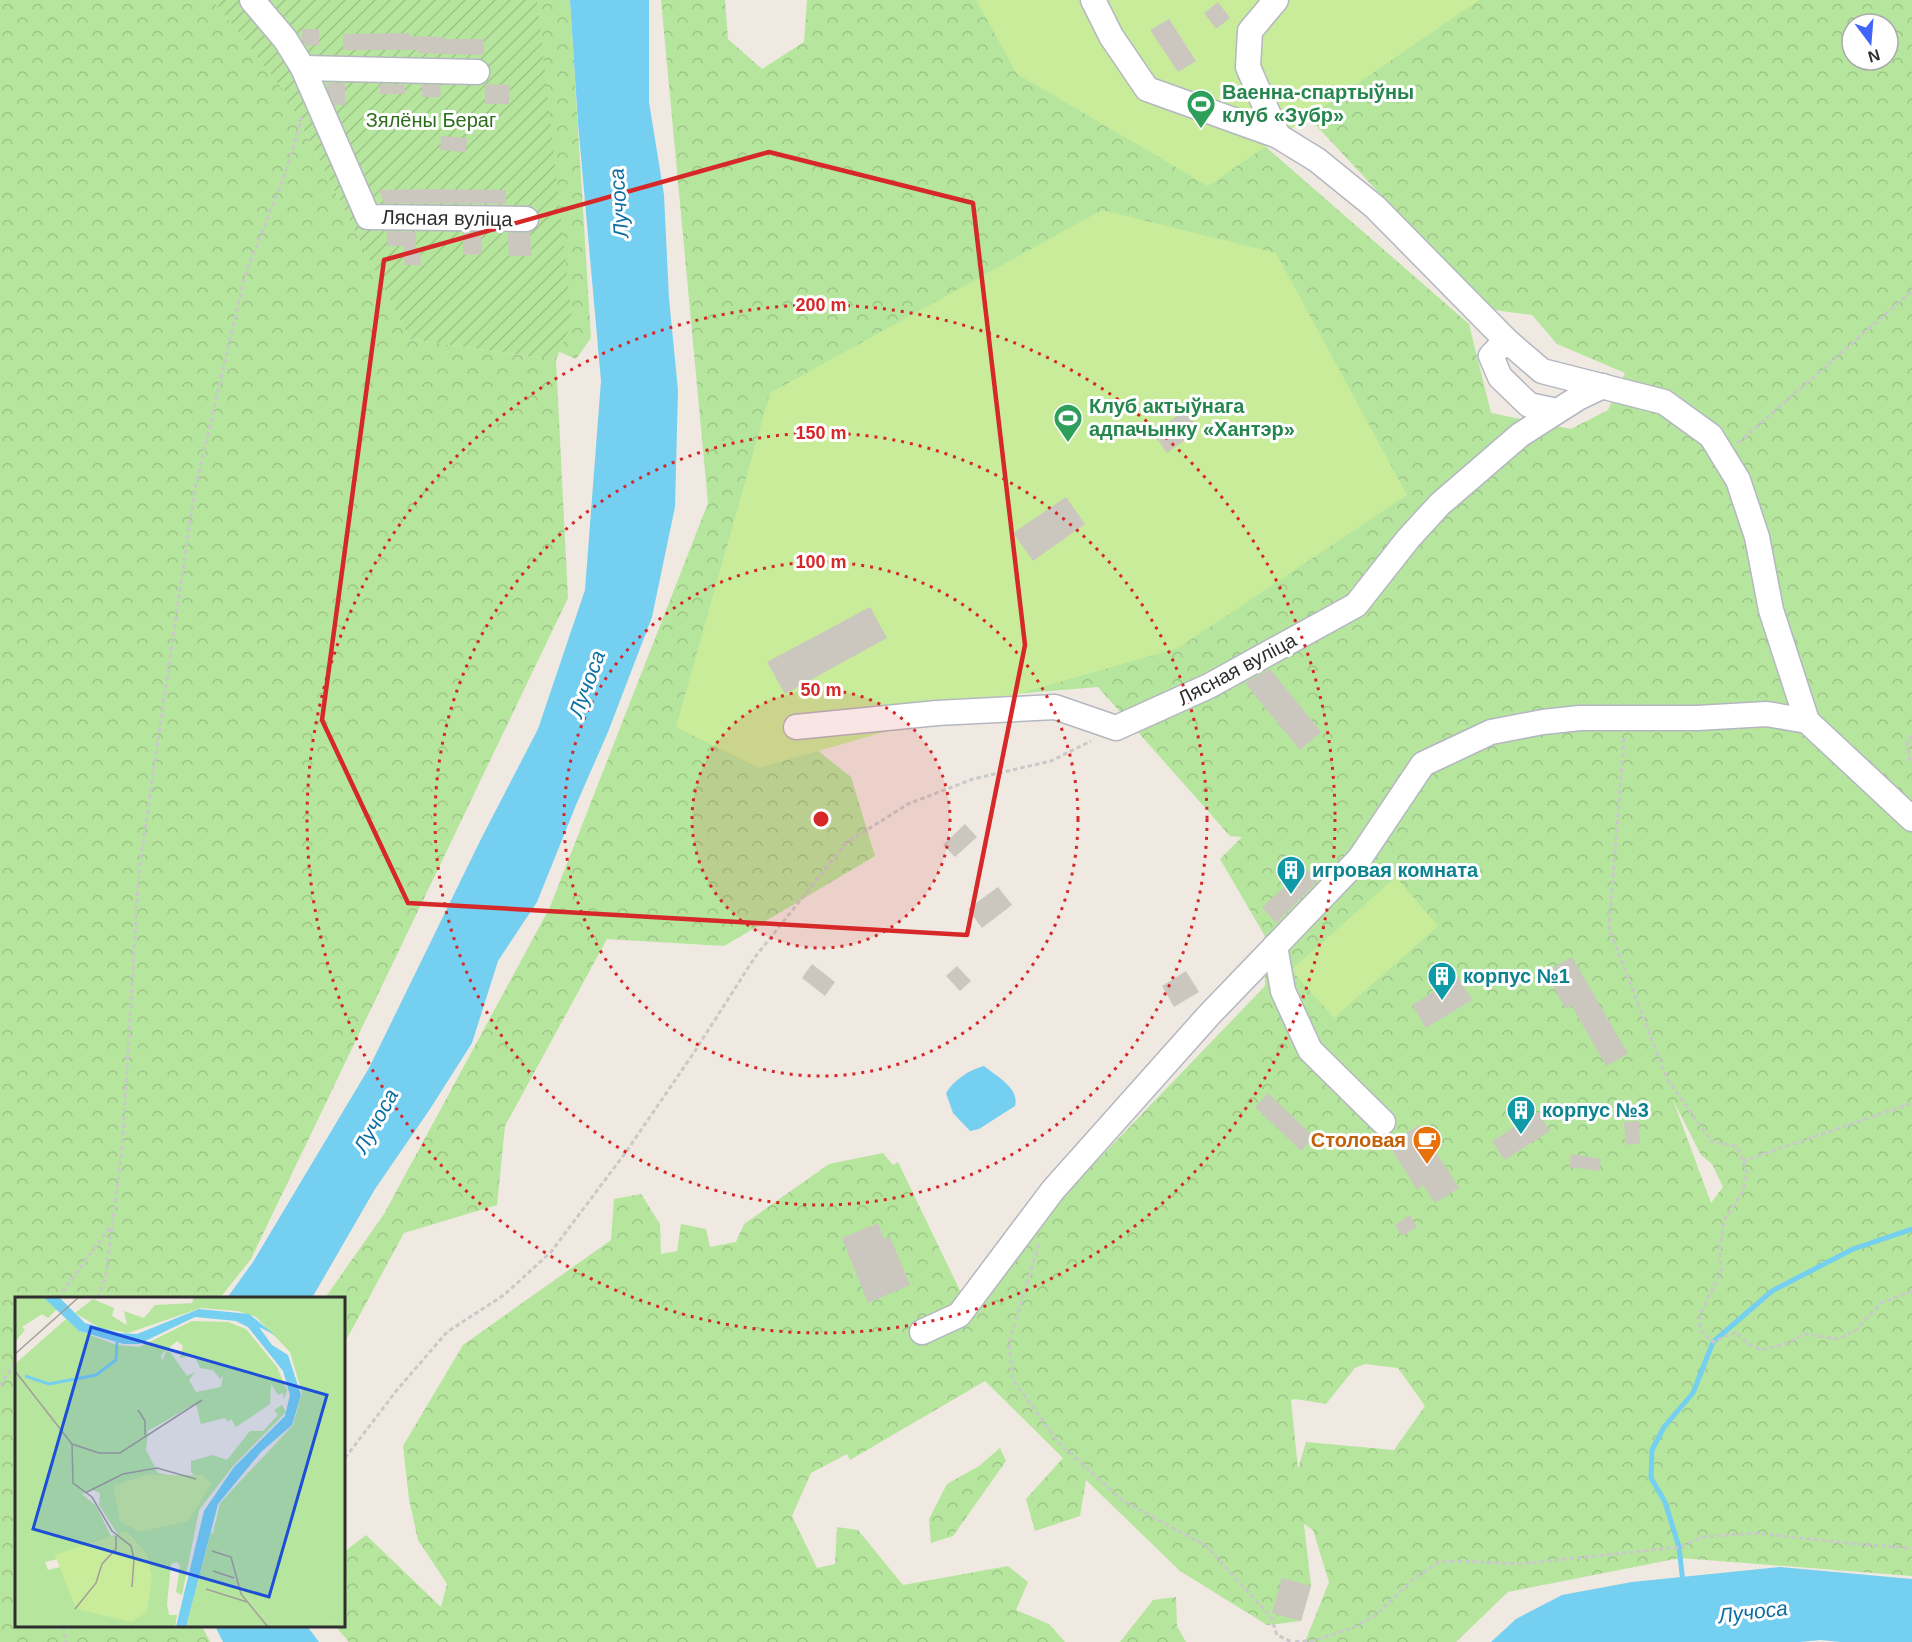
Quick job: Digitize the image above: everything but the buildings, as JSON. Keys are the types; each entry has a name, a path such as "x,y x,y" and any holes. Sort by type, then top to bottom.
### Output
{"street":[{"path":"252,0 285,39 307,77 477,72"},
{"path":"1093,0 1111,36 1147,89 1278,136 1317,160 1375,207 1506,340 1542,371 1664,402 1711,436 1737,480 1757,537 1771,610 1807,721 1912,819"},
{"path":"1276,0 1250,31 1248,67 1278,136"},
{"name":"Лясная вуліца","path":"307,77 368,218 526,219"},
{"path":"1506,340 1491,356 1500,377 1529,405 1557,411 1603,386"},
{"name":"Лясная вуліца","path":"1116,728 1209,686 1356,605 1408,539 1440,504 1520,435 1557,411"},
{"path":"796,727 937,713 1054,707 1116,728"},
{"path":"922,1332 959,1315 1053,1190 1209,1015 1360,858 1423,764 1491,732 1543,722 1580,718 1697,718 1767,714 1807,721"},
{"path":"1275,946 1283,991 1310,1050 1383,1122"}],"path":[{"path":"99,1297 106,1274 122,1149 139,870 194,494 245,275 285,174 307,77"},
{"path":"1723,456 1912,291"},
{"path":"1625,718 1609,928 1667,1079 1712,1142 1737,1146 1747,1173 1742,1193 1724,1220 1720,1247 1721,1272 1700,1314 1700,1330 1713,1342 1736,1332 1748,1344 1761,1350 1785,1344 1805,1334 1839,1339 1856,1330 1881,1303 1912,1291"},
{"path":"345,1458 397,1390 447,1332 504,1295 551,1252 626,1152 693,1054 755,957 846,843 908,804 973,778 1051,761 1116,728"},
{"path":"1912,736 1907,742 1912,763"},
{"path":"1743,1161 1912,1103"},
{"path":"59,1297 112,1224"},
{"path":"1039,1242 1009,1344 1013,1380 1058,1442 1122,1500 1206,1546 1271,1617 1277,1635 1294,1642 1326,1637 1352,1628 1375,1616 1412,1580 1439,1562 1521,1564 1679,1547 1703,1537 1755,1533 1912,1548"},
{"path":"0,1386 15,1362"},
{"path":"63,1627 66,1642"}],"highlighted area":[{"path":"769,152 973,203 1025,645 967,935 408,903 322,720 384,260"}],"green space":[{"path":"0,0 213,0 284,91 410,339 556,360 568,598 251,1259 221,1297 15,1297 15,1627 202,1627 210,1642 0,1642"},
{"name":"Зялёны Бераг","path":"213,0 537,0 572,321 556,360 410,339 284,91"},
{"path":"525,0 570,0 591,338 576,359 546,346"},
{"path":"661,0 725,0 728,39 762,69 804,42 807,0 991,0 1251,134 1469,324 1491,413 1571,429 1608,410 1625,373 1557,344 1532,315 1487,309 1299,107 1344,0 1912,0 1912,1576 1680,1558 1508,1592 1456,1642 1305,1642 1329,1582 1313,1530 1304,1524 1311,1586 1301,1621 1267,1625 1180,1571 1086,1480 1080,1516 1035,1531 1026,1499 1063,1458 985,1381 850,1460 847,1454 811,1473 792,1516 817,1568 835,1564 837,1527 858,1530 903,1585 1008,1566 1028,1582 1016,1610 1049,1624 1065,1642 349,1642 336,1627 345,1627 345,1551 366,1535 441,1607 447,1584 418,1540 409,1499 403,1446 463,1345 611,1240 614,1199 641,1194 660,1224 661,1254 677,1251 681,1224 706,1229 710,1247 736,1242 744,1224 829,1164 883,1153 893,1165 898,1162 964,1299 1265,986 1266,938 1220,859 1242,837 1230,836 1098,687 988,696 778,719 851,777 875,856 724,946 607,939 505,1126 497,1205 404,1233 345,1342 345,1297 326,1297 384,1214 550,907 708,503","holes":["1673,1100 1701,1155 1712,1164 1723,1187 1711,1203","1365,1364 1398,1368 1425,1406 1394,1450 1306,1442 1298,1469 1291,1400 1326,1404 1355,1368"]},
{"name":"Ваенна-спартыўны клуб «Зубр»","path":"976,0 1479,0 1208,186 1017,74"},
{"name":"Клуб актыўнага адпачынку «Хантэр»","path":"1102,210 1276,253 1407,495 1178,648 759,768 676,727 770,393"},
{"path":"1396,877 1438,926 1334,1018 1291,970"},
{"path":"1000,1448 1006,1461 953,1536 931,1543 929,1519 947,1484 979,1466"},
{"path":"1176,1597 1177,1626 1186,1642 1120,1642 1153,1600"}],"water":[{"name":"Лучоса","path":"570,0 649,0 649,102 664,195 669,299 678,390 675,507 652,617 608,732 537,902 498,961 472,1043 375,1189 313,1297 228,1297 253,1262 369,1068 482,837 538,729 585,590 601,381 578,123"},
{"path":"984,1066 1011,1088 1016,1100 1015,1106 979,1129 970,1131 953,1113 946,1093 962,1076"},
{"name":"Лучоса","path":"1780,1567 1912,1579 1912,1642 1821,1640 1799,1642 1491,1642 1516,1619 1562,1595 1632,1582"},
{"path":"216,1627 308,1627 319,1642 223,1642"}],"waterway":[{"path":"1683,1583 1679,1547 1665,1502 1651,1478 1652,1450 1664,1427 1693,1393 1713,1342 1772,1291 1853,1249 1912,1229"}],"place":[{"name":"Ваенна-спартыўны клуб «Зубр»","path":"1201,130"},
{"name":"Клуб актыўнага адпачынку «Хантэр»","path":"1068,444"},
{"name":"игровая комната","path":"1291,896"},
{"name":"корпус №1","path":"1442,1002"},
{"name":"корпус №3","path":"1521,1136"},
{"name":"Столовая","path":"1427,1166"}]}
